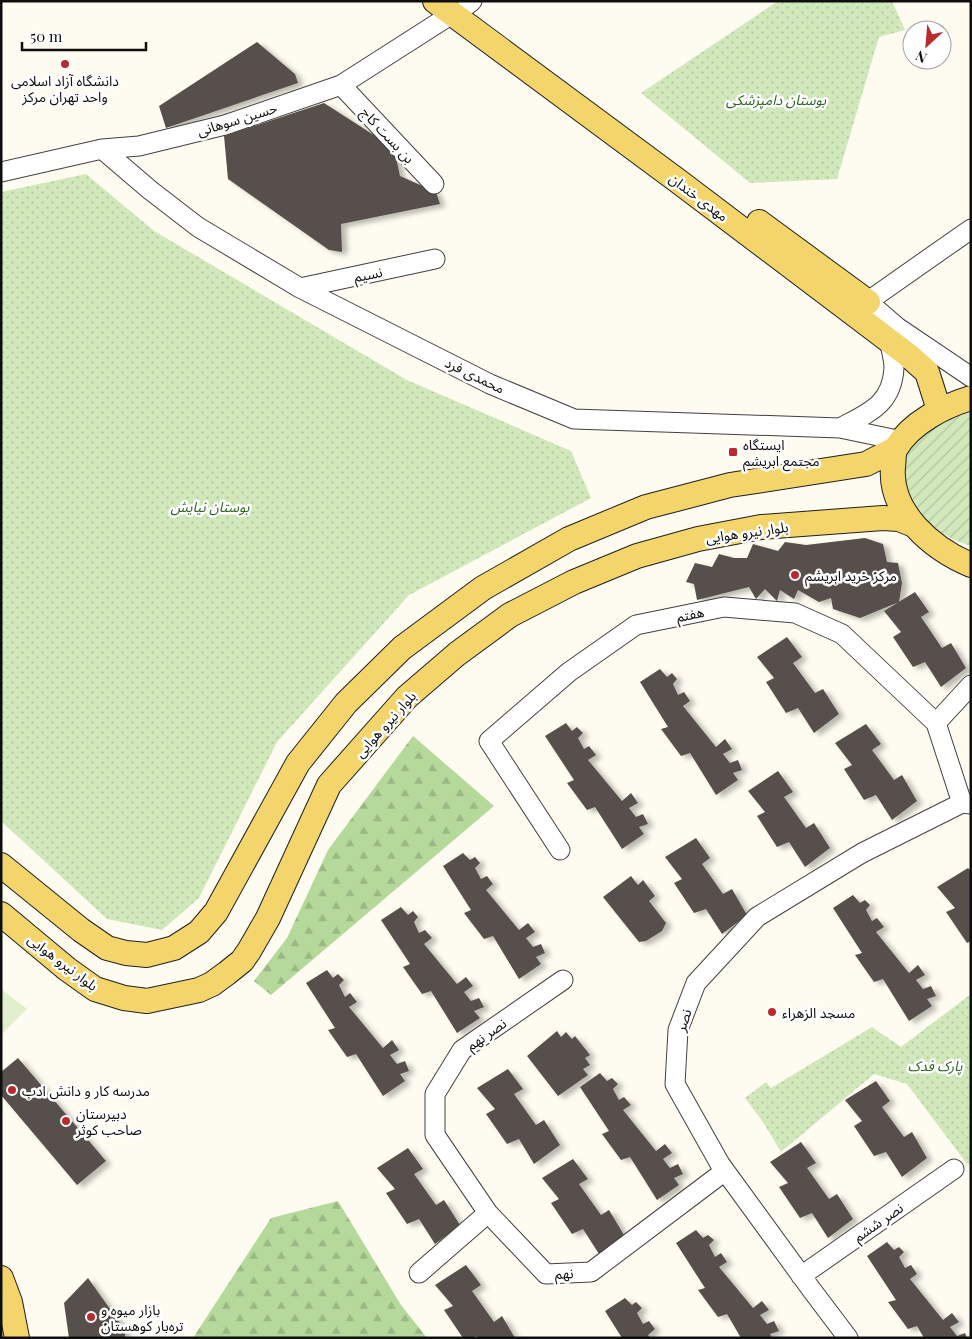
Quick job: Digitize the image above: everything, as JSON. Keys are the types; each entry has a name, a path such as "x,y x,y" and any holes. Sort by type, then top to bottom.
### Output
{"main road":[{"name":"مهدی خندان","path":"458,5 579,91 860,307 889,340 908,354 927,372 940,410"},
{"path":"1,865 81,930 107,948 147,956 174,948 199,932 216,912 298,763 346,703 402,648 483,588 569,538 646,507 730,485 866,464 899,445 910,432 940,410 971,398"},
{"path":"899,445 893,471 894,491 903,508 914,525 939,548 971,565"},
{"name":"بلوار نیرو هوایی","path":"1,914 67,969 95,989 124,998 147,1001 199,990 227,973 242,961 249,951 268,918 330,785 407,697 457,654 510,614 574,582 637,556 698,539 761,527 883,518 899,520 914,525"},
{"path":"1,1278 10,1302 18,1338"}],"street":[{"name":"حسین سوهانی","path":"1,172 102,149 139,146 225,125 341,86 458,5"},
{"name":"بن بست کاج","path":"341,86 434,184"},
{"name":"محمدی فرد","path":"102,149 150,190 198,227 300,288 490,384 574,419 840,428 899,445"},
{"path":"860,307 971,229"},
{"name":"نسیم","path":"300,288 435,259"},
{"name":"مهدی خندان","path":"860,307 897,327 971,377"},
{"path":"840,428 876,408 885,400 891,385 894,367 889,340"},
{"name":"هفتم","path":"560,850 490,741 569,672 636,625 724,607 795,613 842,634 936,723 966,803"},
{"path":"936,723 971,685"},
{"name":"نصر","path":"838,1335 801,1276 726,1171 675,1084 678,1030 696,983 757,917 862,853 966,803"},
{"name":"نصر نهم","path":"488,1212 435,1135 435,1094 462,1050 563,980"},
{"name":"نصر ششم","path":"801,1276 954,1169"},
{"name":"نهم","path":"488,1212 546,1274 591,1272 726,1171"},
{"path":"418,1273 488,1212"}],"green space":[{"name":"بوستان دامپزشکی","path":"778,1 892,1 902,23 902,31 879,37 837,179 750,183 641,93"},
{"name":"بوستان نیایش","path":"86,174 154,231 407,380 571,451 591,498 409,595 277,742 199,898 162,930 107,919 1,821 1,192"},
{"path":"971,412 971,546 946,535 924,519 908,497 904,485 903,471 907,452 914,442 937,425"},
{"path":"413,736 494,806 271,995 254,981 287,938 328,850"},
{"path":"1,989 27,1009 1,1035"},
{"name":"پارک فدک","path":"971,994 971,1165 967,1164 907,1084 874,1074 781,1152 763,1122 745,1098 766,1082 771,1088 872,1027 901,1047"},
{"path":"338,1201 401,1305 427,1338 193,1338 271,1218"}],"building":[{"path":"257,42 295,74 298,83 166,128 159,106"},
{"path":"324,103 394,148 400,176 436,192 440,204 341,224 342,252 329,250 228,179 224,136"},
{"name":"مرکز خرید ابریشم","path":"865,538 883,544 887,562 898,563 902,583 899,602 860,618 833,609 831,598 819,602 798,590 794,599 780,590 777,601 765,589 756,599 749,587 697,600 694,584 686,582 695,563 712,567 719,554 734,558 747,558 753,544 778,551 785,542 806,545"},
{"path":"915,592 929,612 921,617 942,648 951,643 966,668 941,687 925,662 913,667 893,637 901,632 884,611"},
{"path":"787,637 802,657 793,663 815,693 823,689 839,714 814,733 798,708 786,713 766,682 774,678 757,657"},
{"path":"660,669 667,677 672,673 677,679 673,684 678,695 684,692 690,701 683,706 716,747 725,739 732,749 723,754 730,763 738,760 742,770 733,773 738,780 716,795 690,753 681,756 661,729 668,727 640,682"},
{"path":"566,723 572,731 577,727 583,733 578,738 584,749 589,746 596,755 588,760 622,801 631,793 638,803 629,808 636,817 643,814 648,824 639,827 644,834 622,849 595,807 587,810 567,783 574,780 545,736"},
{"path":"866,724 881,744 872,750 894,780 902,775 917,801 892,820 876,795 864,800 844,769 852,765 835,743"},
{"path":"778,771 793,792 784,797 806,828 814,823 830,848 805,867 789,842 777,847 757,816 765,812 748,791"},
{"path":"696,838 710,858 702,864 723,894 732,889 747,915 722,934 706,909 694,913 674,883 682,879 665,857"},
{"path":"463,853 470,860 475,857 480,863 475,868 481,879 487,876 493,884 486,890 519,930 528,923 535,932 526,938 533,947 541,944 545,953 536,957 541,964 519,979 493,936 484,939 464,913 471,910 443,866"},
{"path":"968,868 971,871 971,941 967,943 946,912 955,908 937,887"},
{"path":"631,876 638,885 643,880 655,896 649,901 666,923 662,931 646,941 639,942 603,897"},
{"path":"853,895 860,903 865,900 870,905 866,910 872,921 877,918 884,927 876,932 909,973 918,965 925,975 916,980 923,989 931,986 936,996 927,999 932,1006 909,1021 883,979 874,982 855,955 862,953 833,908"},
{"path":"401,907 408,915 413,911 418,917 414,922 419,933 425,930 432,938 424,944 457,984 466,977 473,986 464,992 471,1001 479,998 484,1007 474,1011 480,1018 457,1033 431,991 422,994 403,967 410,964 381,920"},
{"path":"327,970 333,978 338,974 344,980 339,985 345,997 350,993 357,1002 349,1007 383,1048 392,1040 399,1050 390,1055 397,1064 405,1061 409,1071 400,1074 405,1081 383,1096 356,1054 347,1057 328,1030 335,1028 306,983"},
{"path":"557,1031 561,1037 566,1032 572,1039 575,1036 590,1055 585,1058 590,1065 583,1069 588,1075 558,1096 527,1056"},
{"path":"18,1058 106,1161 77,1185 1,1095 1,1072"},
{"path":"508,1069 523,1089 514,1094 536,1125 544,1120 560,1145 534,1164 519,1139 507,1144 486,1114 495,1109 477,1088"},
{"path":"600,1073 607,1081 612,1078 618,1084 613,1089 619,1100 624,1097 631,1105 623,1110 656,1151 665,1144 672,1153 663,1159 670,1168 678,1164 683,1174 674,1178 679,1185 657,1200 630,1157 621,1160 602,1134 609,1131 580,1087"},
{"path":"876,1081 890,1101 882,1107 904,1137 912,1132 927,1158 902,1177 886,1152 874,1156 854,1126 862,1121 845,1100"},
{"path":"801,1142 816,1163 807,1168 829,1199 837,1194 853,1219 828,1238 812,1213 800,1218 779,1187 788,1183 770,1162"},
{"path":"408,1148 423,1169 414,1174 436,1205 444,1200 460,1225 435,1244 419,1219 407,1224 386,1193 395,1189 377,1168"},
{"path":"573,1159 588,1179 579,1184 601,1215 609,1210 624,1235 599,1254 583,1229 572,1234 551,1203 559,1199 542,1178"},
{"path":"696,1230 703,1238 708,1235 714,1240 709,1245 715,1257 721,1253 727,1262 719,1267 753,1308 762,1301 769,1310 760,1315 767,1324 774,1321 779,1331 770,1334 772,1338 741,1338 727,1314 718,1317 698,1290 705,1288 676,1243"},
{"path":"887,1242 894,1250 899,1247 904,1252 899,1257 905,1268 911,1265 917,1274 910,1279 943,1320 952,1313 959,1322 950,1327 957,1336 965,1333 967,1338 924,1338 917,1326 908,1329 888,1302 896,1300 867,1256"},
{"path":"466,1265 481,1285 472,1291 494,1322 502,1316 515,1338 478,1338 477,1336 463,1338 444,1310 453,1306 435,1285"},
{"name":"بازار میوه و تره‌بار کوهستان","path":"88,1278 125,1330 125,1338 69,1338 64,1303"},
{"path":"625,1298 632,1305 636,1302 642,1308 637,1313 643,1324 649,1321 655,1329 648,1335 650,1338 622,1338 605,1311"}],"place":[{"name":"دانشگاه آزاد اسلامی واحد تهران مرکز","path":"65,64"},
{"name":"ایستگاه مجتمع ابریشم","path":"733,452"},
{"name":"مرکز خرید ابریشم","path":"795,575"},
{"name":"مسجد الزهراء","path":"772,1012"},
{"name":"مدرسه کار و دانش ادب","path":"12,1090"},
{"name":"دبيرستان صاحب كوثر","path":"66,1121"},
{"name":"بازار میوه و تره‌بار کوهستان","path":"91,1317"}]}
